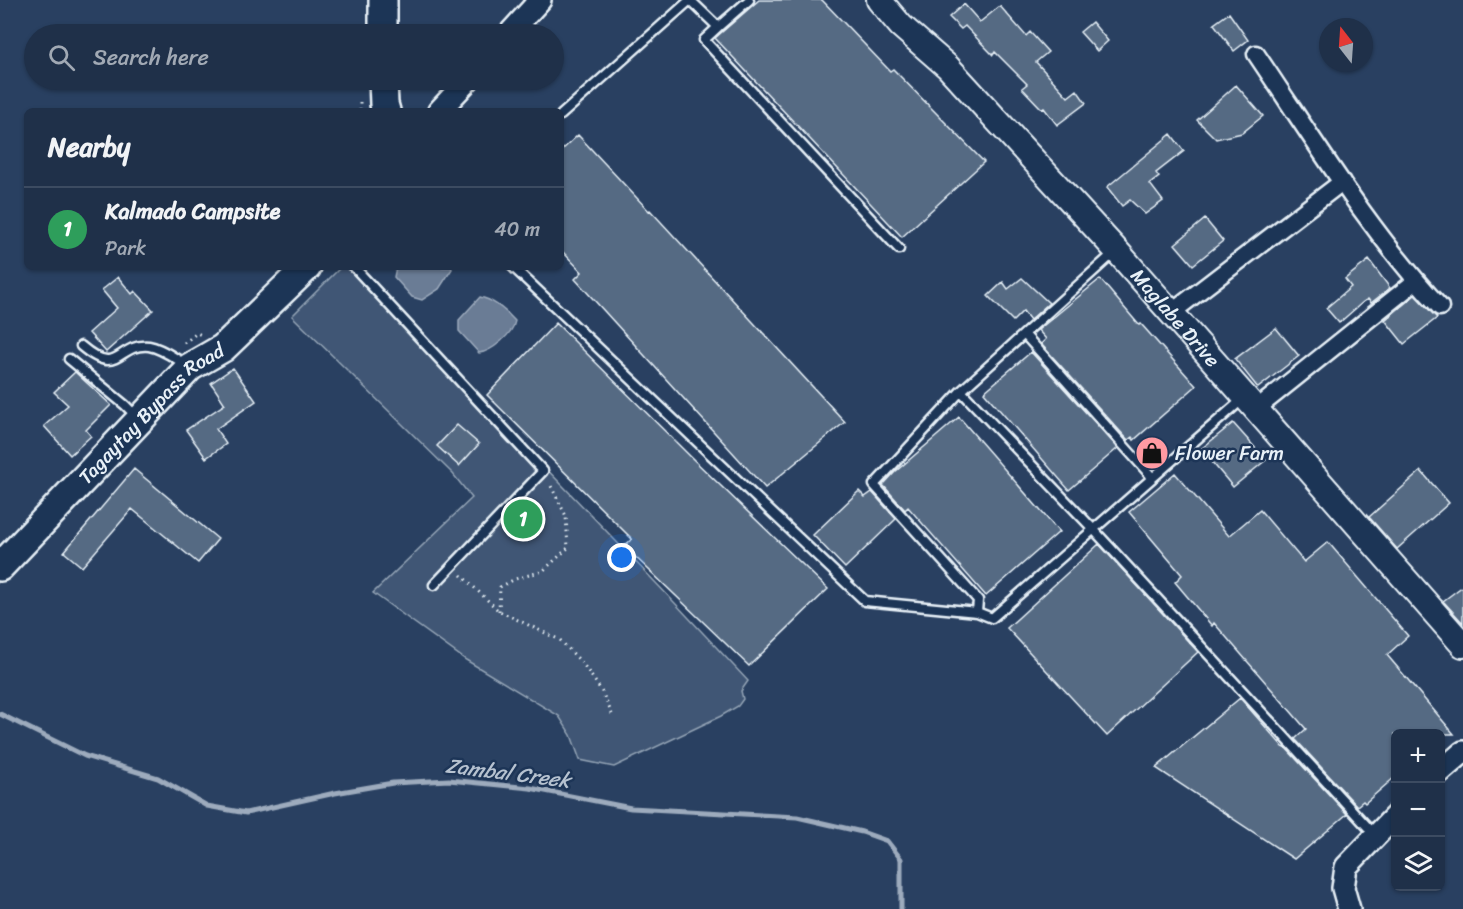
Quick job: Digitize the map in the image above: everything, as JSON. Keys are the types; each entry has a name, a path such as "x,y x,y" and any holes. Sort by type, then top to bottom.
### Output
{"main road":[{"path":"383,0 383,24"},
{"name":"Maglabe Drive","path":"879,0 902,26 948,67 1116,250 1463,645"},
{"path":"383,90 385,108"},
{"name":"Tagaytay Bypass Road","path":"0,567 34,534 190,367 223,348 304,270"}],"street":[{"path":"517,24 540,0"},
{"path":"1256,54 1342,182 1416,281 1440,307"},
{"path":"442,108 459,90"},
{"path":"1171,313 1342,182"},
{"path":"1249,404 1416,281"},
{"path":"0,554 34,534"},
{"path":"1445,768 1463,752"},
{"path":"1348,909 1343,888 1346,867 1391,819"}],"lane":[{"path":"564,112 690,0 718,27"},
{"path":"749,0 704,40 899,249"},
{"path":"977,612 978,600 874,485 961,391 1116,250"},
{"path":"357,270 543,471 434,585"},
{"path":"516,270 866,601 977,612 992,618 1152,477 1249,404"},
{"path":"1024,334 1152,477"},
{"path":"81,345 103,361 138,347 151,346 170,354 190,367"},
{"path":"69,359 125,405 140,421"},
{"path":"961,391 1094,530 1375,835"}],"path":[{"path":"499,610 500,587 515,579 543,571 568,548 566,516 543,471"},
{"path":"453,566 499,610 560,640 583,664 601,690 612,714"}],"shaded area":[{"path":"338,270 349,270 499,420 748,681 741,691 743,699 738,706 614,767 580,760 571,735 559,716 466,660 373,593 472,498 453,474 292,316"},
{"path":"395,270 451,270 439,289 422,300 412,297 394,277"},
{"path":"480,297 499,306 515,321 501,342 479,353 459,331 459,320"}],"building":[{"path":"759,0 822,0 890,71 893,69 984,162 902,237 715,38"},
{"path":"964,4 980,22 1000,6 1026,36 1030,32 1048,52 1036,62 1068,97 1077,90 1086,103 1057,125 1044,108 1042,109 1022,88 1027,84 995,52 993,55 965,26 961,29 949,17"},
{"path":"1229,13 1248,40 1234,51 1214,24"},
{"path":"1092,22 1108,41 1097,51 1080,32"},
{"path":"1236,85 1263,116 1242,133 1216,139 1197,120"},
{"path":"1171,134 1184,151 1156,173 1159,177 1150,184 1163,201 1145,214 1130,200 1122,206 1107,187"},
{"path":"578,135 845,422 765,488 575,279 582,272 564,253 564,148"},
{"path":"1205,219 1223,241 1193,265 1175,244"},
{"path":"1369,260 1390,288 1371,303 1368,299 1363,302 1339,323 1326,308 1351,287 1345,279"},
{"path":"118,277 132,294 135,291 153,310 106,352 89,333 117,308 102,290"},
{"path":"1022,278 1049,303 1030,320 1023,311 1013,321 988,296 1003,282 1008,289"},
{"path":"1100,279 1196,386 1134,440 1132,437 1128,440 1041,344 1046,339 1038,330"},
{"path":"1415,295 1437,318 1404,344 1385,320"},
{"path":"556,323 828,589 749,666 624,546 632,539 487,395"},
{"path":"1276,328 1299,356 1258,388 1235,359"},
{"path":"1031,352 1118,448 1069,490 984,392"},
{"path":"233,368 256,401 216,429 226,444 206,458 186,430 225,404 211,383"},
{"path":"75,372 111,405 86,430 91,436 70,455 44,426 68,405 54,392"},
{"path":"959,417 1059,532 986,596 908,507 905,510 883,485"},
{"path":"1233,423 1266,460 1233,487 1201,449"},
{"path":"457,425 479,444 459,466 437,446"},
{"path":"134,469 218,539 198,563 132,509 82,567 64,552"},
{"path":"1421,471 1449,503 1397,549 1369,517"},
{"path":"1175,473 1229,536 1260,510 1304,562 1328,542 1408,636 1387,655 1454,734 1445,734 1445,729 1391,729 1391,780 1365,803 1363,801 1357,806 1295,739 1306,729 1214,623 1212,626 1175,582 1182,575 1129,512"},
{"path":"859,491 865,497 872,492 896,519 845,568 813,535"},
{"path":"1099,544 1198,652 1107,736 1007,628"},
{"path":"1463,586 1463,623 1443,601"},
{"path":"1240,698 1347,814 1294,859 1156,768"}],"waterway":[{"name":"Zambal Creek","path":"0,714 85,756 158,778 207,806 246,813 393,783 449,780 530,788 631,808 797,817 862,832 887,841 901,859 901,909"}],"place":[{"name":"Flower Farm","path":"1152,453"},
{"name":"Kalmado Campsite","path":"523,519"}]}
